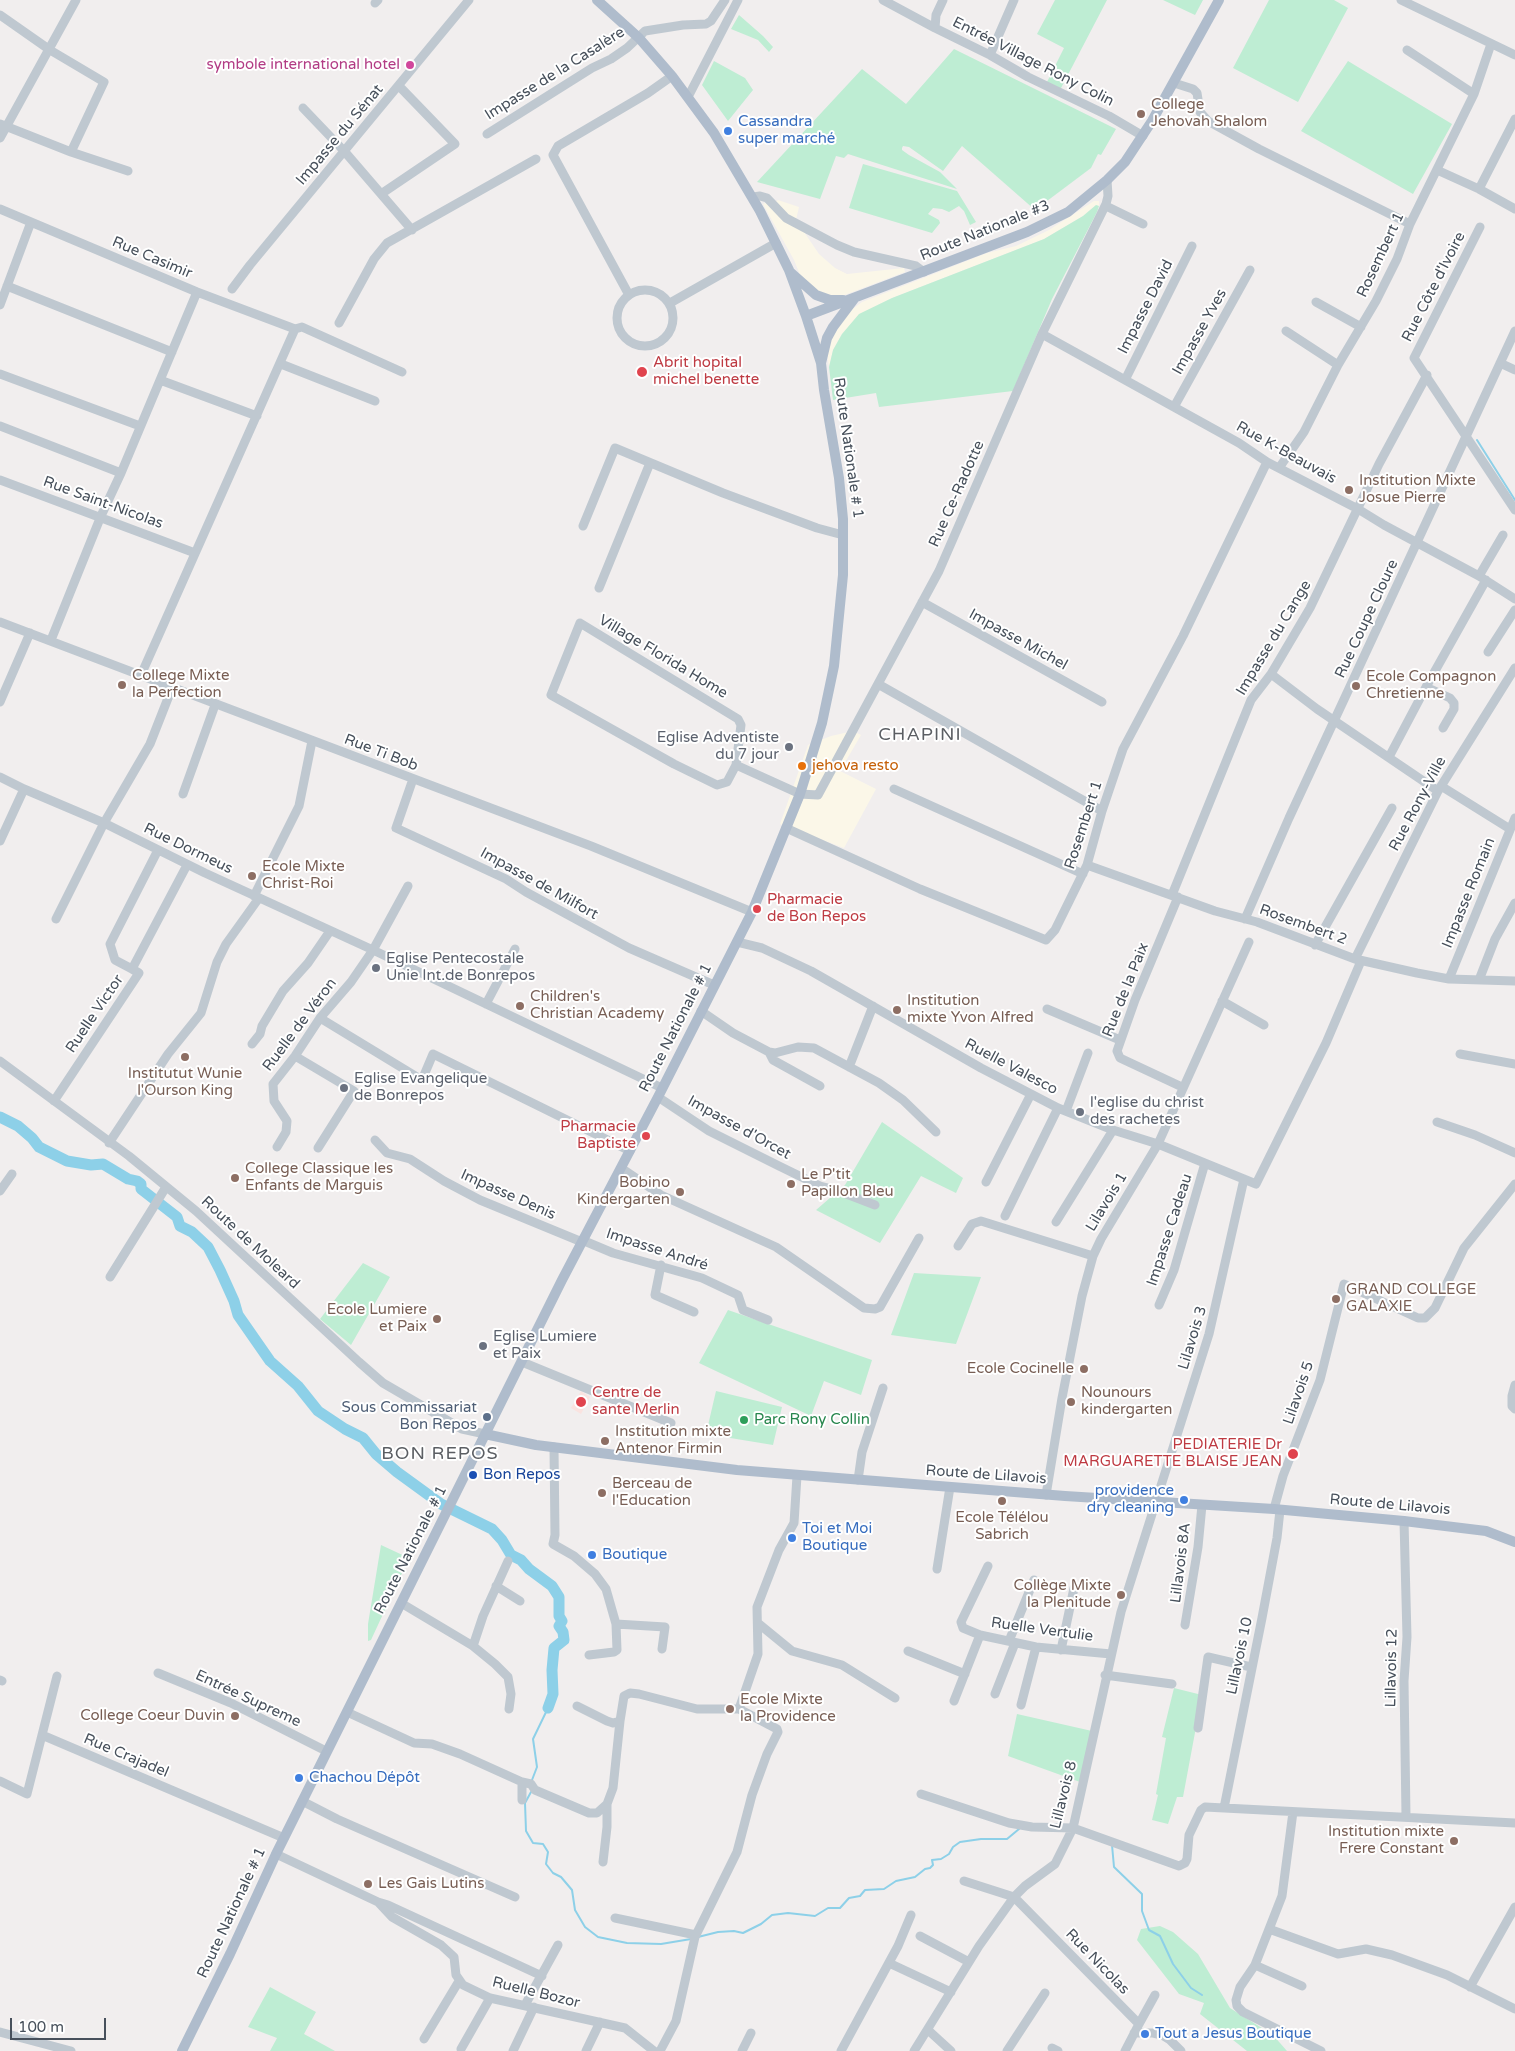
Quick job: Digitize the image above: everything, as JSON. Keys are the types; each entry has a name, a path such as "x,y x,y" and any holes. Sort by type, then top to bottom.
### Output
{"main road":[{"name":"Route Nationale # 1","path":"182,2051 326,1751 582,1241 752,912 800,794 822,723 834,666 843,576 843,535 839,478 821,363 806,316 789,270 753,197 728,153 672,76 639,38 597,0"},
{"name":"Route Nationale #3","path":"806,316 924,272 1048,222 1068,212 1107,180 1124,162 1143,136 1219,0"},
{"path":"789,270 811,291 823,298 830,300 854,299"},
{"path":"821,363 827,338 854,299"},
{"name":"Route de Lilavois","path":"485,1434 554,1447 683,1464 797,1476 1277,1510 1404,1521 1486,1531 1515,1542"}],"street":[{"path":"0,138 3,125 50,50 76,0"},
{"name":"Impasse du Sénat","path":"232,289 469,0"},
{"name":"Impasse de la Casalère","path":"487,134 592,68 611,59 639,38 645,31 683,25 706,24 711,21 725,0"},
{"path":"688,97 738,0"},
{"name":"Entrée Village Rony Colin","path":"883,0 990,55 1028,77 1109,116 1143,136"},
{"path":"935,28 936,15 943,0"},
{"path":"990,55 1014,0"},
{"path":"1401,0 1515,55"},
{"path":"0,15 50,50 104,82 71,152"},
{"name":"Rosembert 1","path":"1279,468 1304,432 1338,365 1376,301 1393,267 1410,224 1474,94 1491,44"},
{"path":"1407,50 1474,94"},
{"path":"629,295 553,156 558,146 648,93 672,76"},
{"path":"1174,83 1193,89 1197,93 1200,112 1208,121 1259,150 1410,224"},
{"path":"381,194 455,144 399,86"},
{"path":"303,108 345,152 412,230"},
{"path":"1480,189 1515,120"},
{"path":"3,125 71,152 128,171"},
{"path":"338,323 379,252 387,244 536,159"},
{"path":"1437,170 1480,189 1515,209"},
{"name":"Rue Ce-Radotte","path":"800,794 818,795 938,571 1047,338 1106,206 1108,196 1107,180"},
{"path":"753,197 767,198 786,218 822,238 854,252 916,266 924,272"},
{"path":"1106,206 1143,224"},
{"name":"Rue Casimir","path":"0,209 197,292 295,329 302,327 402,372"},
{"path":"0,305 31,222"},
{"name":"Rue Côte d'Ivoire","path":"1480,226 1414,358 1515,510"},
{"path":"670,304 776,243"},
{"name":"Impasse David","path":"1125,380 1192,246"},
{"name":"Impasse Yves","path":"1174,407 1250,270"},
{"path":"7,286 172,352"},
{"path":"646,290 664,296 670,304 674,312 672,330 659,344 650,347 631,343 619,329 617,320 618,310 622,302 629,295 646,290"},
{"path":"51,640 100,516 121,473 197,292"},
{"path":"1316,302 1361,327"},
{"path":"141,675 295,329"},
{"path":"1286,331 1338,365"},
{"name":"Rue Coupe Cloure","path":"1245,919 1289,818 1515,331"},
{"name":"Rue K-Beauvais","path":"1047,338 1239,443 1268,462 1358,509 1515,598"},
{"path":"1500,363 1515,370"},
{"path":"281,364 375,401"},
{"path":"0,374 140,426"},
{"name":"Impasse du Cange","path":"1175,896 1251,700 1271,674 1310,608 1379,464 1427,375"},
{"path":"160,380 257,416"},
{"path":"0,426 121,473"},
{"path":"583,526 615,448 817,528 843,535"},
{"name":"Rosembert 1","path":"786,828 920,889 1046,940 1056,930 1085,870 1123,749 1183,636 1268,462"},
{"path":"599,588 650,463"},
{"name":"Rue Saint-Nicolas","path":"0,480 195,553"},
{"path":"1389,757 1503,535"},
{"name":"Impasse Michel","path":"922,602 1102,702"},
{"path":"1488,652 1515,610"},
{"name":"Rue Ti Bob","path":"0,622 51,640 312,742 592,846 752,912"},
{"name":"Village Florida Home","path":"580,623 738,719 742,725 736,765 727,782 717,785 674,764 551,695 580,623"},
{"path":"0,702 30,633"},
{"name":"Rue Rony-Ville","path":"1256,1184 1326,1043 1358,960 1440,788 1515,668"},
{"path":"1271,674 1335,721 1389,757 1510,830"},
{"path":"878,684 1102,811"},
{"path":"1426,687 1450,698 1454,703 1454,709 1443,728"},
{"path":"56,919 104,823 150,744 172,688"},
{"path":"183,794 215,705"},
{"path":"109,1142 168,1054 201,1014 217,962 226,944 256,897 299,806 312,742"},
{"path":"736,765 800,794"},
{"name":"Rue Dormeus","path":"0,776 24,789 104,823 187,865 486,1004 660,1093"},
{"name":"Impasse de Milfort","path":"413,779 396,828 506,879 628,948 714,986"},
{"path":"0,841 24,789"},
{"name":"Rosembert 2","path":"894,789 1085,870 1245,919 1358,960 1449,978 1515,981"},
{"path":"1315,945 1392,808"},
{"name":"Impasse Romain","path":"1449,978 1515,818"},
{"path":"132,969 115,960 110,944 158,850"},
{"name":"Ruelle Victor","path":"54,1101 139,973 132,969 187,865"},
{"name":"Ruelle de Véron","path":"277,1147 286,1132 287,1121 274,1101 273,1084 295,1056 320,1018 351,982 373,950 408,886"},
{"name":"Rue de la Paix","path":"1175,896 1117,1051 1120,1058 1182,1087"},
{"path":"1479,980 1495,939 1515,903"},
{"path":"252,1044 260,1034 262,1026 283,991 308,963 330,931"},
{"name":"Ruelle Valesco","path":"736,942 770,952 811,971 981,1068 1062,1109 1113,1130 1158,1144 1256,1184"},
{"name":"Lilavois 1","path":"1046,1495 1062,1398 1082,1296 1093,1256 1101,1239 1158,1144 1182,1087 1249,942"},
{"path":"486,1004 516,949"},
{"path":"1222,1001 1264,1025"},
{"path":"849,1067 873,1006"},
{"path":"1047,1009 1120,1040"},
{"path":"702,1011 733,1033 769,1052 775,1053 798,1047 814,1048 880,1083 903,1100 936,1132"},
{"path":"320,1018 422,1080 433,1054 630,1151"},
{"path":"769,1052 773,1060 820,1086"},
{"path":"1005,1216 1062,1109 1088,1053"},
{"path":"1460,1054 1515,1064"},
{"path":"295,1056 354,1091 318,1148"},
{"name":"Route de Moleard","path":"0,1062 129,1156 163,1190 196,1211 383,1383 462,1429 485,1434"},
{"name":"Impasse d'Orcet","path":"660,1093 709,1131 820,1186 875,1205"},
{"path":"986,1182 1031,1094"},
{"path":"1437,1122 1475,1135 1515,1153"},
{"path":"1056,1222 1113,1130"},
{"name":"Impasse Denis","path":"375,1140 387,1153 410,1159 444,1181 480,1200 582,1241"},
{"name":"Impasse Cadeau","path":"1160,1305 1174,1270 1205,1163"},
{"path":"621,1168 661,1194 776,1247 864,1308 875,1309 880,1307 918,1238"},
{"path":"0,1191 12,1174"},
{"name":"Lilavois 3","path":"1155,1502 1209,1334 1244,1179"},
{"name":"Lilavois 5","path":"1277,1510 1283,1476 1320,1380 1344,1284 1418,1318 1425,1318 1435,1308 1464,1248 1515,1184"},
{"path":"110,1277 163,1190"},
{"path":"958,1246 972,1224 981,1221 1093,1256"},
{"name":"Impasse André","path":"582,1241 613,1253 702,1278 738,1295 743,1310 768,1320"},
{"path":"661,1266 654,1295 694,1312"},
{"path":"522,1362 671,1423"},
{"path":"1515,1385 1512,1396 1512,1406 1515,1409"},
{"path":"858,1480 862,1452 883,1388"},
{"path":"554,1447 555,1535 553,1544 574,1556 595,1574 606,1589 616,1624 617,1650 589,1655"},
{"path":"739,1709 758,1654 759,1624 757,1607 780,1550 794,1523 797,1476"},
{"path":"937,1569 950,1487"},
{"name":"Lillavois 8","path":"914,2051 969,1962 1014,1897 1025,1886 1056,1864 1072,1828 1110,1654 1155,1502"},
{"name":"Lillavois 8A","path":"1185,1625 1198,1547 1202,1505"},
{"name":"Lillavois 10","path":"1224,1808 1277,1538 1277,1510"},
{"name":"Lillavois 12","path":"1404,1521 1407,1637 1404,1681 1406,1816"},
{"path":"473,1646 483,1616 508,1561"},
{"path":"980,1635 963,1628 961,1622 988,1566"},
{"path":"995,1694 1034,1580"},
{"path":"496,1586 520,1601"},
{"path":"1061,1650 1074,1588"},
{"path":"401,1603 473,1646 508,1677 511,1694 509,1709"},
{"path":"616,1624 665,1627 662,1649"},
{"path":"759,1624 792,1651 842,1666 895,1698"},
{"name":"Ruelle Vertulie","path":"954,1701 980,1635 1036,1647 1110,1654"},
{"path":"1021,1705 1036,1647"},
{"path":"908,1651 965,1674"},
{"path":"1198,1728 1208,1658 1251,1667"},
{"name":"Entrée Supreme","path":"158,1673 231,1703 326,1751"},
{"path":"0,1780 27,1794 57,1676"},
{"path":"1106,1676 1172,1684"},
{"path":"602,1862 607,1804 613,1788 624,1696 630,1693 697,1709 739,1709 777,1729 778,1732 767,1754 752,1795 737,1852 696,1936 676,2021 660,2051"},
{"path":"577,1706 607,1721 613,1723 620,1722"},
{"path":"347,1712 414,1743 432,1744 460,1754 530,1784 535,1790 589,1813 597,1814 607,1820"},
{"name":"Rue Crajadel","path":"42,1735 284,1838"},
{"path":"522,1782 522,1800"},
{"path":"921,1794 1008,1823 1032,1827 1072,1828 1179,1866 1187,1860 1190,1835 1203,1808 1515,1822"},
{"path":"302,1801 336,1819 515,1897"},
{"path":"597,1814 607,1804"},
{"path":"1292,1812 1282,1896 1254,1965 1240,1987 1236,2000 1237,2006 1243,2012 1321,2051"},
{"path":"276,1854 542,1976"},
{"path":"964,1881 1014,1897"},
{"name":"Rue Nicolas","path":"1014,1897 1139,2024"},
{"path":"378,1902 388,1914 441,1945 454,1957 456,1975 459,1981 424,2039"},
{"path":"1470,1987 1515,1907"},
{"path":"841,2051 866,2002 889,1963 911,1915"},
{"path":"615,1918 696,1936"},
{"path":"1269,1930 1338,1954 1366,1949 1392,1955 1446,1975 1515,2009"},
{"path":"920,1936 969,1962"},
{"path":"513,2051 529,2006 558,1945"},
{"path":"889,1963 951,1992"},
{"path":"1254,1965 1302,1986"},
{"name":"Ruelle Bozor","path":"459,1981 490,1998 625,2028 654,2051"},
{"path":"1007,2051 1045,1993"},
{"path":"1125,2051 1155,1995"},
{"path":"461,2049 490,1998"},
{"path":"586,2051 600,2022"},
{"path":"928,2030 952,2051"},
{"path":"0,2032 71,2051"},
{"path":"742,2051 751,2033"},
{"path":"1134,2033 1162,2035 1181,2051"}],"shaded area":[{"path":"778,200 799,207 795,224 802,229 819,254 835,268 847,274 904,268 905,272 842,296 825,296 802,280 794,260 763,204 771,205"},
{"path":"1094,201 1099,201 1099,206 1096,205 1083,216 1044,239 878,305 842,334 833,350 829,367 827,353 830,342 846,314 862,302 987,253 1016,246 1049,230"},
{"path":"853,731 861,735 840,771 876,789 844,848 780,824 808,745 831,736"},
{"name":"Centre de sante Merlin","path":"581,1391 590,1397 581,1414 571,1408"}],"green space":[{"path":"1055,0 1107,0 1060,90 1047,82 1064,48 1037,34"},
{"path":"1163,0 1203,0 1195,15"},
{"path":"1269,0 1334,0 1348,8 1298,102 1233,68"},
{"path":"739,15 773,47 769,52 758,40 731,29"},
{"path":"954,49 1116,129 1101,155 1098,154 1091,168 1035,210 962,146 943,171 909,147 903,146 902,148 909,155 940,172 957,189 848,154 844,158 836,156 820,199 757,182 862,69 906,104"},
{"path":"714,61 745,78 753,90 728,121 702,85"},
{"path":"1348,61 1452,124 1413,194 1301,131"},
{"path":"863,164 957,191 976,222 970,225 964,211 959,206 949,212 933,208 928,214 939,220 940,223 932,233 849,208"},
{"path":"1096,205 1099,206 1097,212 1052,299 1013,391 879,407 876,393 833,400 829,367 833,350 842,334 859,314 892,298 1044,239 1083,216"},
{"path":"882,1122 963,1178 956,1193 921,1176 880,1243 816,1210 845,1185"},
{"path":"363,1263 390,1277 351,1345 320,1319"},
{"path":"914,1273 981,1277 956,1344 891,1335"},
{"path":"728,1310 872,1360 861,1395 824,1381 811,1416 699,1363"},
{"name":"Parc Rony Collin","path":"716,1391 782,1407 773,1445 706,1434"},
{"path":"381,1545 409,1558 371,1640 368,1641 368,1624"},
{"path":"1174,1688 1202,1695 1183,1797 1177,1797 1168,1824 1152,1820 1158,1795 1156,1794 1166,1738 1162,1737"},
{"path":"1017,1714 1092,1731 1080,1782 1008,1756"},
{"path":"1160,1926 1173,1932 1198,1954 1230,2008 1273,2035 1287,2051 1247,2051 1200,2014 1204,2003 1179,1994 1137,1940 1141,1929"},
{"path":"270,1987 316,2012 304,2034 335,2051 270,2051 277,2038 248,2027"}],"waterway":[{"path":"1477,440 1515,500"},
{"path":"0,1117 18,1126 39,1147 67,1161 91,1165 103,1164 128,1179 141,1184 141,1189 177,1217 180,1226 192,1232 208,1247 234,1301 238,1315 270,1361 298,1386 318,1411 345,1429 363,1438 376,1454 397,1472 441,1504 492,1529 502,1540 511,1555 521,1560 529,1569 552,1586 559,1597 559,1616 562,1621 559,1626 563,1632 564,1640 554,1648 552,1670 553,1694 548,1708"},
{"path":"532,1780 537,1767 533,1739 548,1708"},
{"path":"531,1792 525,1803 526,1831 533,1843 543,1844 548,1852 546,1864 572,1890 575,1910 585,1927 598,1937 627,1943 661,1944 691,1939"},
{"path":"698,1937 718,1932 734,1931 743,1933 761,1924 772,1915 788,1913 815,1916 828,1908 840,1908 849,1898 860,1896 865,1890 884,1889 896,1881 915,1877 925,1869 930,1868 933,1865 932,1860 941,1859 949,1854 953,1847 960,1842 981,1839 1007,1839 1019,1829"},
{"path":"1112,1845 1114,1867 1142,1894 1142,1911 1149,1930 1160,1936 1173,1964 1191,1988 1202,1995"}],"place":[{"name":"symbole international hotel","path":"410,65"},
{"name":"College Jehovah Shalom","path":"1141,114"},
{"name":"Cassandra super marché","path":"728,131"},
{"name":"Abrit hopital michel benette","path":"642,372"},
{"name":"Institution Mixte Josue Pierre","path":"1349,490"},
{"name":"College Mixte la Perfection","path":"122,685"},
{"name":"Ecole Compagnon Chretienne","path":"1356,686"},
{"name":"Eglise Adventiste du 7 jour","path":"789,747"},
{"name":"jehova resto","path":"802,766"},
{"name":"Ecole Mixte Christ-Roi","path":"252,876"},
{"name":"Pharmacie de Bon Repos","path":"757,909"},
{"name":"Eglise Pentecostale Unie Int.de Bonrepos","path":"376,968"},
{"name":"Children's Christian Academy","path":"520,1006"},
{"name":"Institution mixte Yvon Alfred","path":"897,1010"},
{"name":"Institutut Wunie l'Ourson King","path":"185,1057"},
{"name":"Eglise Evangelique de Bonrepos","path":"344,1088"},
{"name":"l'eglise du christ des rachetes","path":"1080,1112"},
{"name":"Pharmacie Baptiste","path":"646,1136"},
{"name":"College Classique les Enfants de Marguis","path":"235,1178"},
{"name":"Le P'tit Papillon Bleu","path":"791,1184"},
{"name":"Bobino Kindergarten","path":"680,1192"},
{"name":"GRAND COLLEGE GALAXIE","path":"1336,1299"},
{"name":"Ecole Lumiere et Paix","path":"437,1319"},
{"name":"Eglise Lumiere et Paix","path":"483,1346"},
{"name":"Ecole Cocinelle","path":"1084,1369"},
{"name":"Centre de sante Merlin","path":"581,1402"},
{"name":"Nounours kindergarten","path":"1071,1402"},
{"name":"Sous Commissariat Bon Repos","path":"487,1417"},
{"name":"Parc Rony Collin","path":"744,1420"},
{"name":"Institution mixte Antenor Firmin","path":"605,1441"},
{"name":"PEDIATERIE Dr MARGUARETTE BLAISE JEAN","path":"1293,1454"},
{"name":"Bon Repos","path":"473,1475"},
{"name":"Berceau de l'Education","path":"602,1493"},
{"name":"providence dry cleaning","path":"1184,1500"},
{"name":"Ecole Télélou Sabrich","path":"1002,1501"},
{"name":"Toi et Moi Boutique","path":"792,1538"},
{"name":"Boutique","path":"592,1555"},
{"name":"Collège Mixte la Plenitude","path":"1121,1595"},
{"name":"Ecole Mixte la Providence","path":"730,1709"},
{"name":"College Coeur Duvin","path":"235,1716"},
{"name":"Chachou Dépôt","path":"299,1778"},
{"name":"Institution mixte Frere Constant","path":"1454,1841"},
{"name":"Les Gais Lutins","path":"368,1884"},
{"name":"Tout a Jesus Boutique","path":"1145,2034"}],"district":[{"name":"CHAPINI","path":"920,735"},
{"name":"BON REPOS","path":"440,1454"}]}
